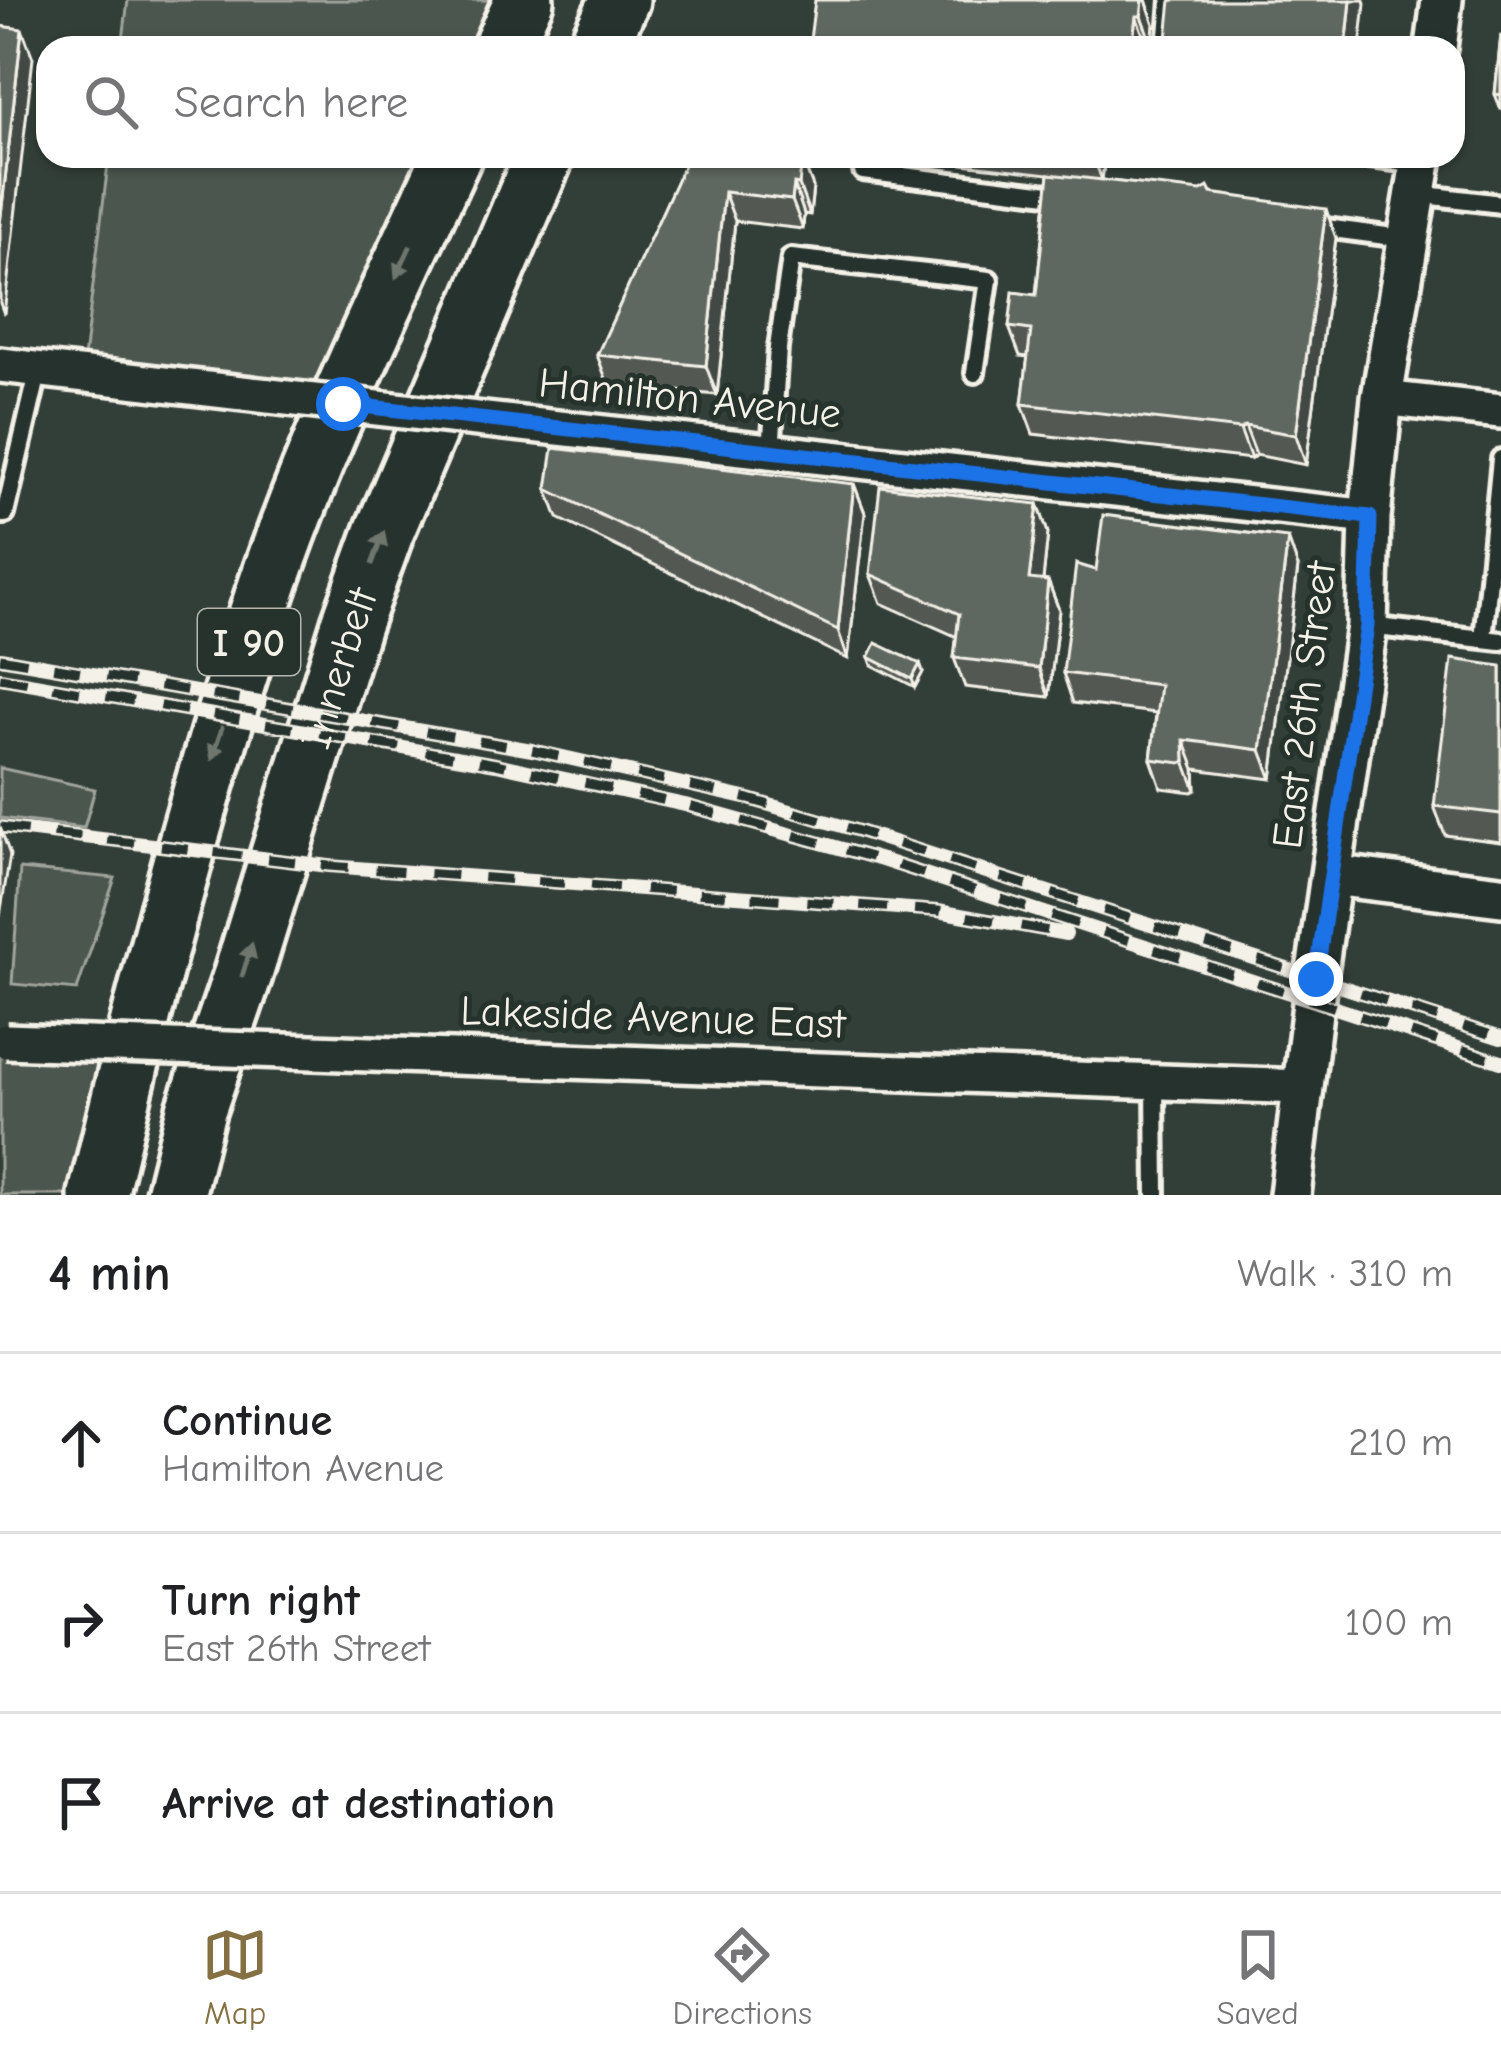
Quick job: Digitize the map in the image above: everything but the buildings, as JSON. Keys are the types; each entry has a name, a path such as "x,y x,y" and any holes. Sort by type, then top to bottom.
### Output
{"highway":[{"path":"508,36 524,0"},
{"path":"602,36 620,0"},
{"name":"I 90","path":"98,1180 211,761 270,578 370,335 447,168"},
{"name":"Innerbelt","path":"175,1195 196,1110 385,530 539,168"},
{"path":"196,1110 211,1195"}],"street":[{"path":"1438,36 1442,0"},
{"name":"East 26th Street","path":"1290,1195 1367,626 1370,517 1382,398 1420,171"},
{"name":"Hamilton Avenue","path":"0,364 1370,517"},
{"path":"1382,398 1501,411"},
{"path":"1331,875 1501,896"},
{"name":"Lakeside Avenue East","path":"3,1041 1303,1087"}],"lane":[{"path":"1168,36 1171,0"},
{"path":"1420,171 1501,204"},
{"path":"863,172 1094,200"},
{"path":"1302,225 1409,238"},
{"path":"771,452 790,258 989,280 975,373"},
{"path":"0,514 4,514 39,369"},
{"path":"1367,626 1492,640 1501,460"},
{"path":"1155,1082 1156,1195"}],"shaded area":[{"path":"128,0 524,0 508,36 124,36"},
{"path":"108,168 447,168 343,404 82,374"},
{"path":"0,768 95,789 84,828 0,818"},
{"path":"20,869 115,878 77,990 12,984"},
{"path":"0,1040 126,1045 87,1195 0,1195"}],"railway":[{"path":"0,658 532,750 749,799 1501,1038"},
{"path":"0,678 496,764 685,805 882,860 1501,1062"},
{"path":"0,827 329,866 938,911 1066,934"}],"route":[{"path":"343,404 1370,517 1367,626 1316,979"}]}
